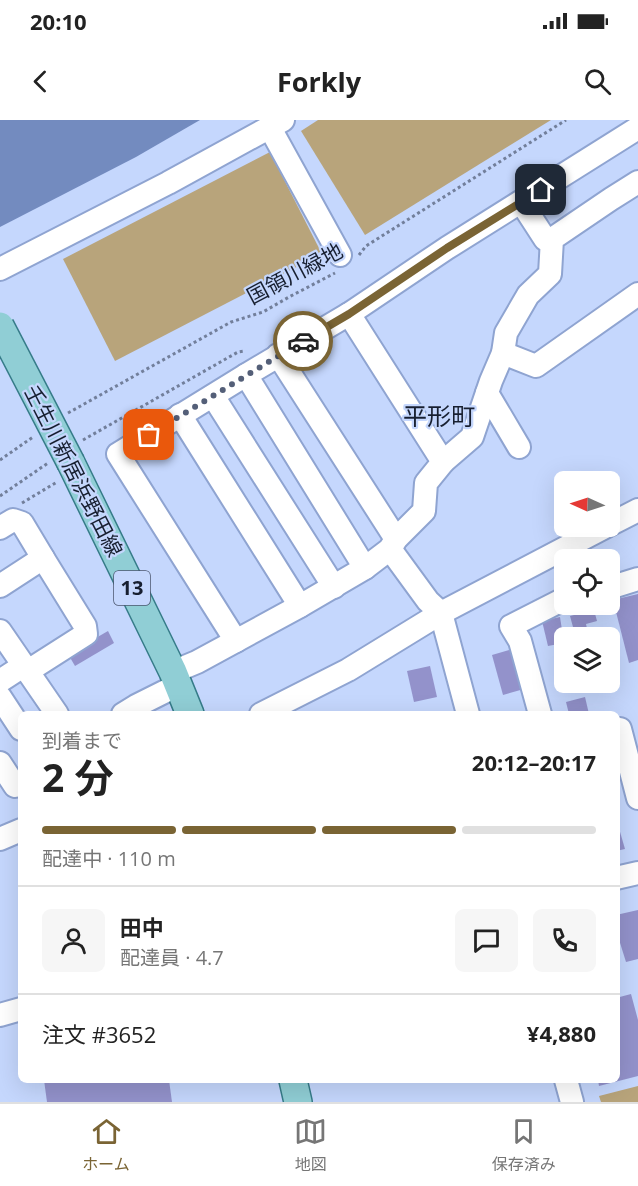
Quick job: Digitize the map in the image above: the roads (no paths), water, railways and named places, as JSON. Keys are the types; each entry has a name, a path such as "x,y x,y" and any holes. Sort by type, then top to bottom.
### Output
{"main road":[{"name":"壬生川新居浜野田線","path":"0,326 176,679 189,711"},
{"path":"294,1083 298,1102"}],"street":[{"path":"0,269 159,188 277,124 345,262"},
{"path":"236,641 118,454 349,314 447,248 638,128"},
{"path":"521,202 545,238 552,239 638,182"},
{"path":"128,711 197,662 365,568 393,544 424,511 426,483 443,462 472,438 503,353 506,333 528,295 550,274 552,239"},
{"path":"503,353 536,366 638,294"},
{"path":"349,314 443,462"},
{"path":"278,355 428,601 441,613 467,711"},
{"path":"246,375 365,568"},
{"path":"487,393 519,447"},
{"path":"213,396 334,587"},
{"path":"180,415 300,606"},
{"path":"620,520 638,510"},
{"path":"0,528 14,520 22,524 84,626 86,634 0,681"},
{"path":"267,711 348,670 441,613 587,537"},
{"path":"0,586 43,558"},
{"path":"620,585 638,579"},
{"path":"539,711 520,641 511,626 554,604"},
{"path":"0,631 55,711"},
{"path":"0,697 18,724"},
{"path":"620,729 638,798"},
{"path":"0,763 12,788"},
{"path":"0,839 18,831"},
{"path":"620,877 638,873"},
{"path":"0,1015 18,1010"},
{"path":"567,1083 572,1102"}],"water":[{"path":"0,120 200,120 136,157 0,227"}],"district":[{"name":"平形町","path":"439,417"}]}
